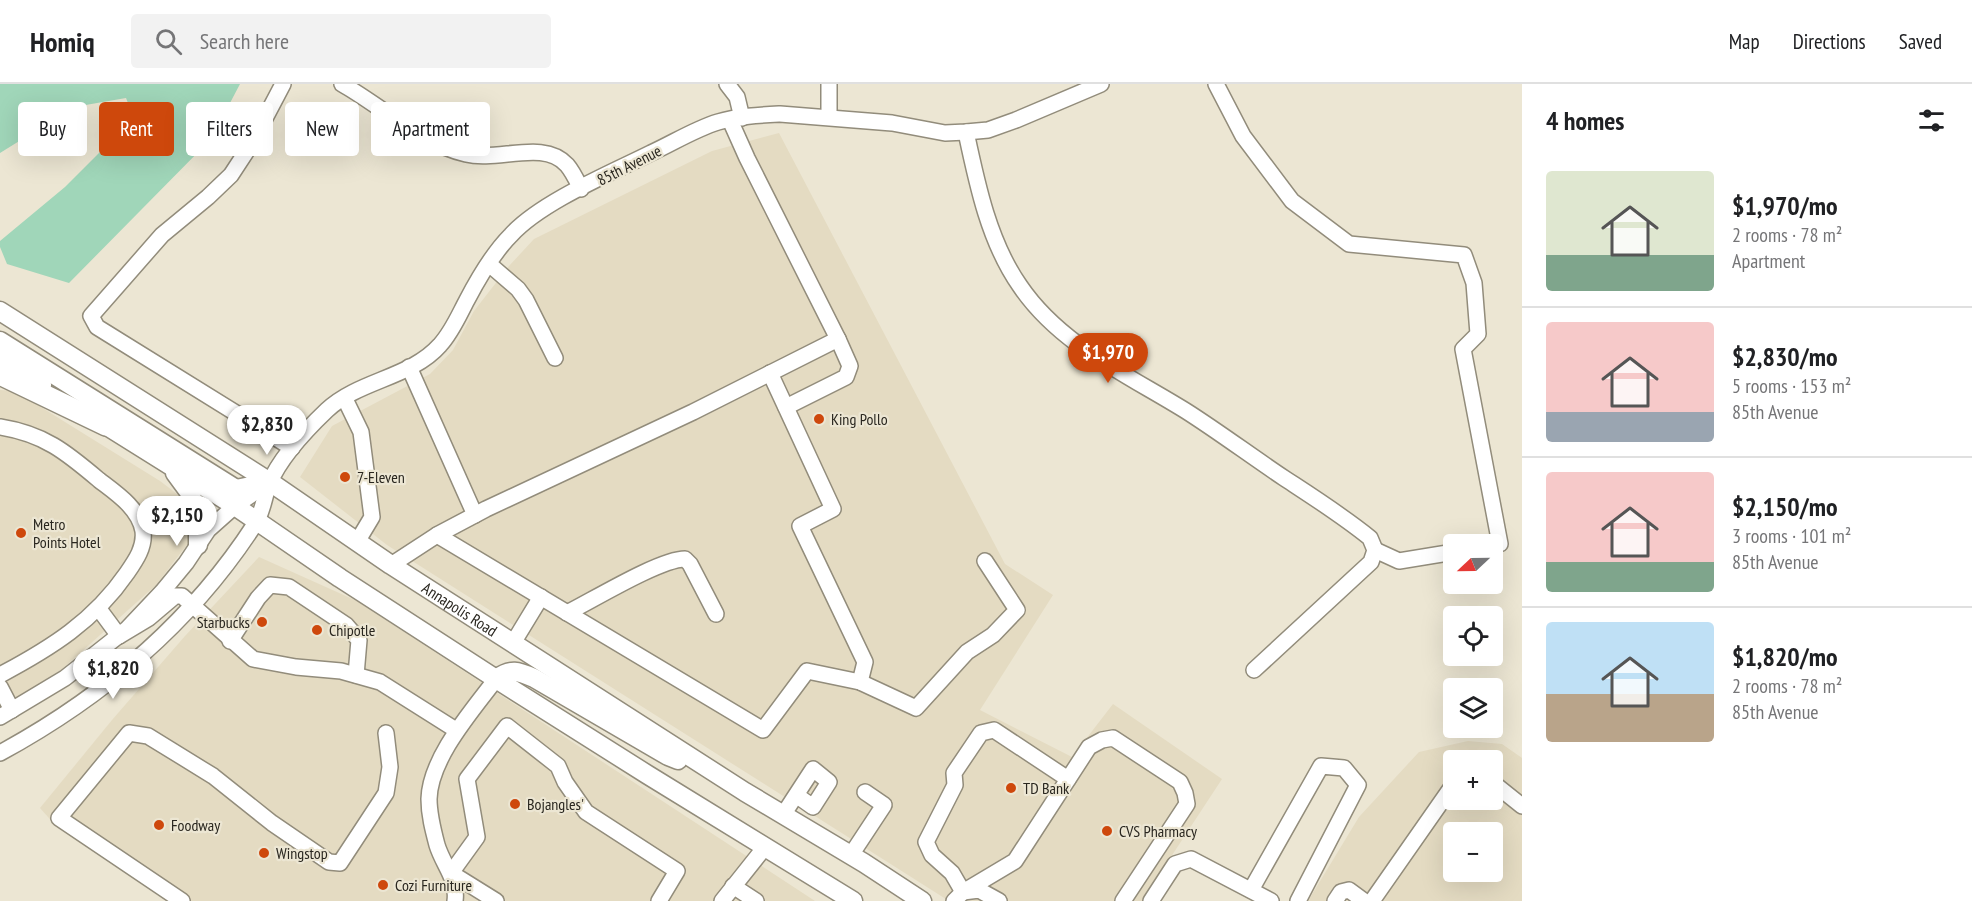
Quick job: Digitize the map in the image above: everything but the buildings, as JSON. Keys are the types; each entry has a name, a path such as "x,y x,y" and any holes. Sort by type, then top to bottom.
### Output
{"highway":[{"path":"0,374 106,425"}],"main road":[{"name":"Annapolis Road","path":"0,311 270,482 391,566 922,901"},
{"path":"0,341 236,489 270,482"},
{"path":"0,360 235,506 340,578 496,679 853,901"},
{"path":"169,464 189,492 198,511 198,545"},
{"path":"496,679 506,671 518,672 534,678 668,756 712,770"}],"street":[{"path":"283,84 252,142 231,175 162,235 91,316 97,327 292,448"},
{"path":"342,84 410,128 464,154 483,158 536,152 554,154 568,166 581,189"},
{"path":"727,84 737,98 736,119 747,158 850,366 846,377 786,407"},
{"path":"829,84 829,117"},
{"name":"85th Avenue","path":"0,753 85,700 148,651 214,578 257,521 270,482 292,448 329,408 362,388 409,367 431,354 441,344 489,264 512,234 536,214 699,130 736,119 780,114 892,123 945,133 988,130 1101,84"},
{"path":"1216,84 1243,136 1292,201 1350,244 1464,255 1474,283 1478,334 1463,349 1498,534"},
{"path":"966,132 982,200 999,247 1019,285 1047,318 1075,342 1114,369 1186,411 1370,538 1375,550 1371,562 1254,670"},
{"path":"489,264 526,300 555,358"},
{"path":"391,566 437,535 475,515 693,412 838,339"},
{"path":"409,367 475,515"},
{"path":"770,373 833,509 800,526 865,662 860,682"},
{"path":"345,399 361,432 372,517 357,542"},
{"path":"0,428 28,433 56,445 128,504 139,520 143,531 143,543 138,557 118,587 99,609 36,656 0,675"},
{"name":"85th Avenue","path":"6,713 65,678 119,636 162,592 208,530 235,506 270,482"},
{"path":"437,535 763,730 807,671 860,682 916,708 967,652 993,635 1017,610 985,561"},
{"path":"1375,550 1399,561 1443,554"},
{"path":"567,613 658,566 685,558 716,614"},
{"path":"230,641 258,598 270,585 289,587 346,625 359,640 356,675"},
{"path":"99,609 119,636 149,618 176,596 182,596 230,641 253,659 296,668 341,670 380,682 456,730"},
{"path":"513,643 541,597"},
{"path":"455,901 457,890 451,873 440,856 432,827 429,797 437,768 456,730 496,679"},
{"path":"0,687 6,713"},
{"path":"451,873 477,837 466,779 507,726 558,766 565,782 586,812 677,871 659,901"},
{"path":"958,896 952,873 932,855 926,842 954,785 954,773 981,733 994,730 1068,779"},
{"path":"182,901 59,818 129,733 148,736 213,776 272,823 330,862 340,863 386,793 390,766 386,733"},
{"path":"958,896 1014,861 1089,747 1102,740 1113,738 1180,782 1187,804 1123,901"},
{"path":"1251,890 1321,766 1344,768 1358,785 1298,901"},
{"path":"1503,791 1522,806"},
{"path":"851,855 884,805 866,792"},
{"path":"783,814 796,795"},
{"path":"1372,901 1443,799"},
{"path":"722,901 765,847"},
{"path":"1151,901 1175,864 1191,859 1271,901"},
{"path":"451,873 496,901"},
{"path":"733,886 756,901"},
{"path":"958,896 979,890 999,901"},
{"path":"1335,901 1341,892 1349,890 1364,901"}],"shaded area":[{"path":"779,133 1005,564 1053,595 980,710 1072,757 1113,704 1222,779 1142,901 949,901 387,545 300,477 332,426 430,374 453,350 474,311 509,266 534,239 712,151"},
{"path":"0,390 15,391 160,481 189,503 196,533 156,585 62,669 23,695 0,706"},
{"path":"259,557 357,601 815,901 172,901 56,826 40,808 185,636"},
{"path":"1468,741 1502,744 1522,758 1522,901 1308,901 1359,817 1419,752"}],"green space":[{"path":"0,84 240,84 231,102 186,102 186,156 194,156 69,283 7,264 0,241 65,187 99,153 99,156 174,156 174,102 128,102 126,98 87,105 87,102 18,102 18,142 0,153"}],"place":[{"name":"King Pollo","path":"819,419"},
{"name":"7-Eleven","path":"345,477"},
{"name":"Metro Points Hotel","path":"21,533"},
{"name":"Starbucks","path":"262,622"},
{"name":"Chipotle","path":"317,630"},
{"name":"TD Bank","path":"1011,788"},
{"name":"Bojangles'","path":"515,804"},
{"name":"Foodway","path":"159,825"},
{"name":"CVS Pharmacy","path":"1107,831"},
{"name":"Wingstop","path":"264,853"},
{"name":"Cozi Furniture","path":"383,885"}]}
